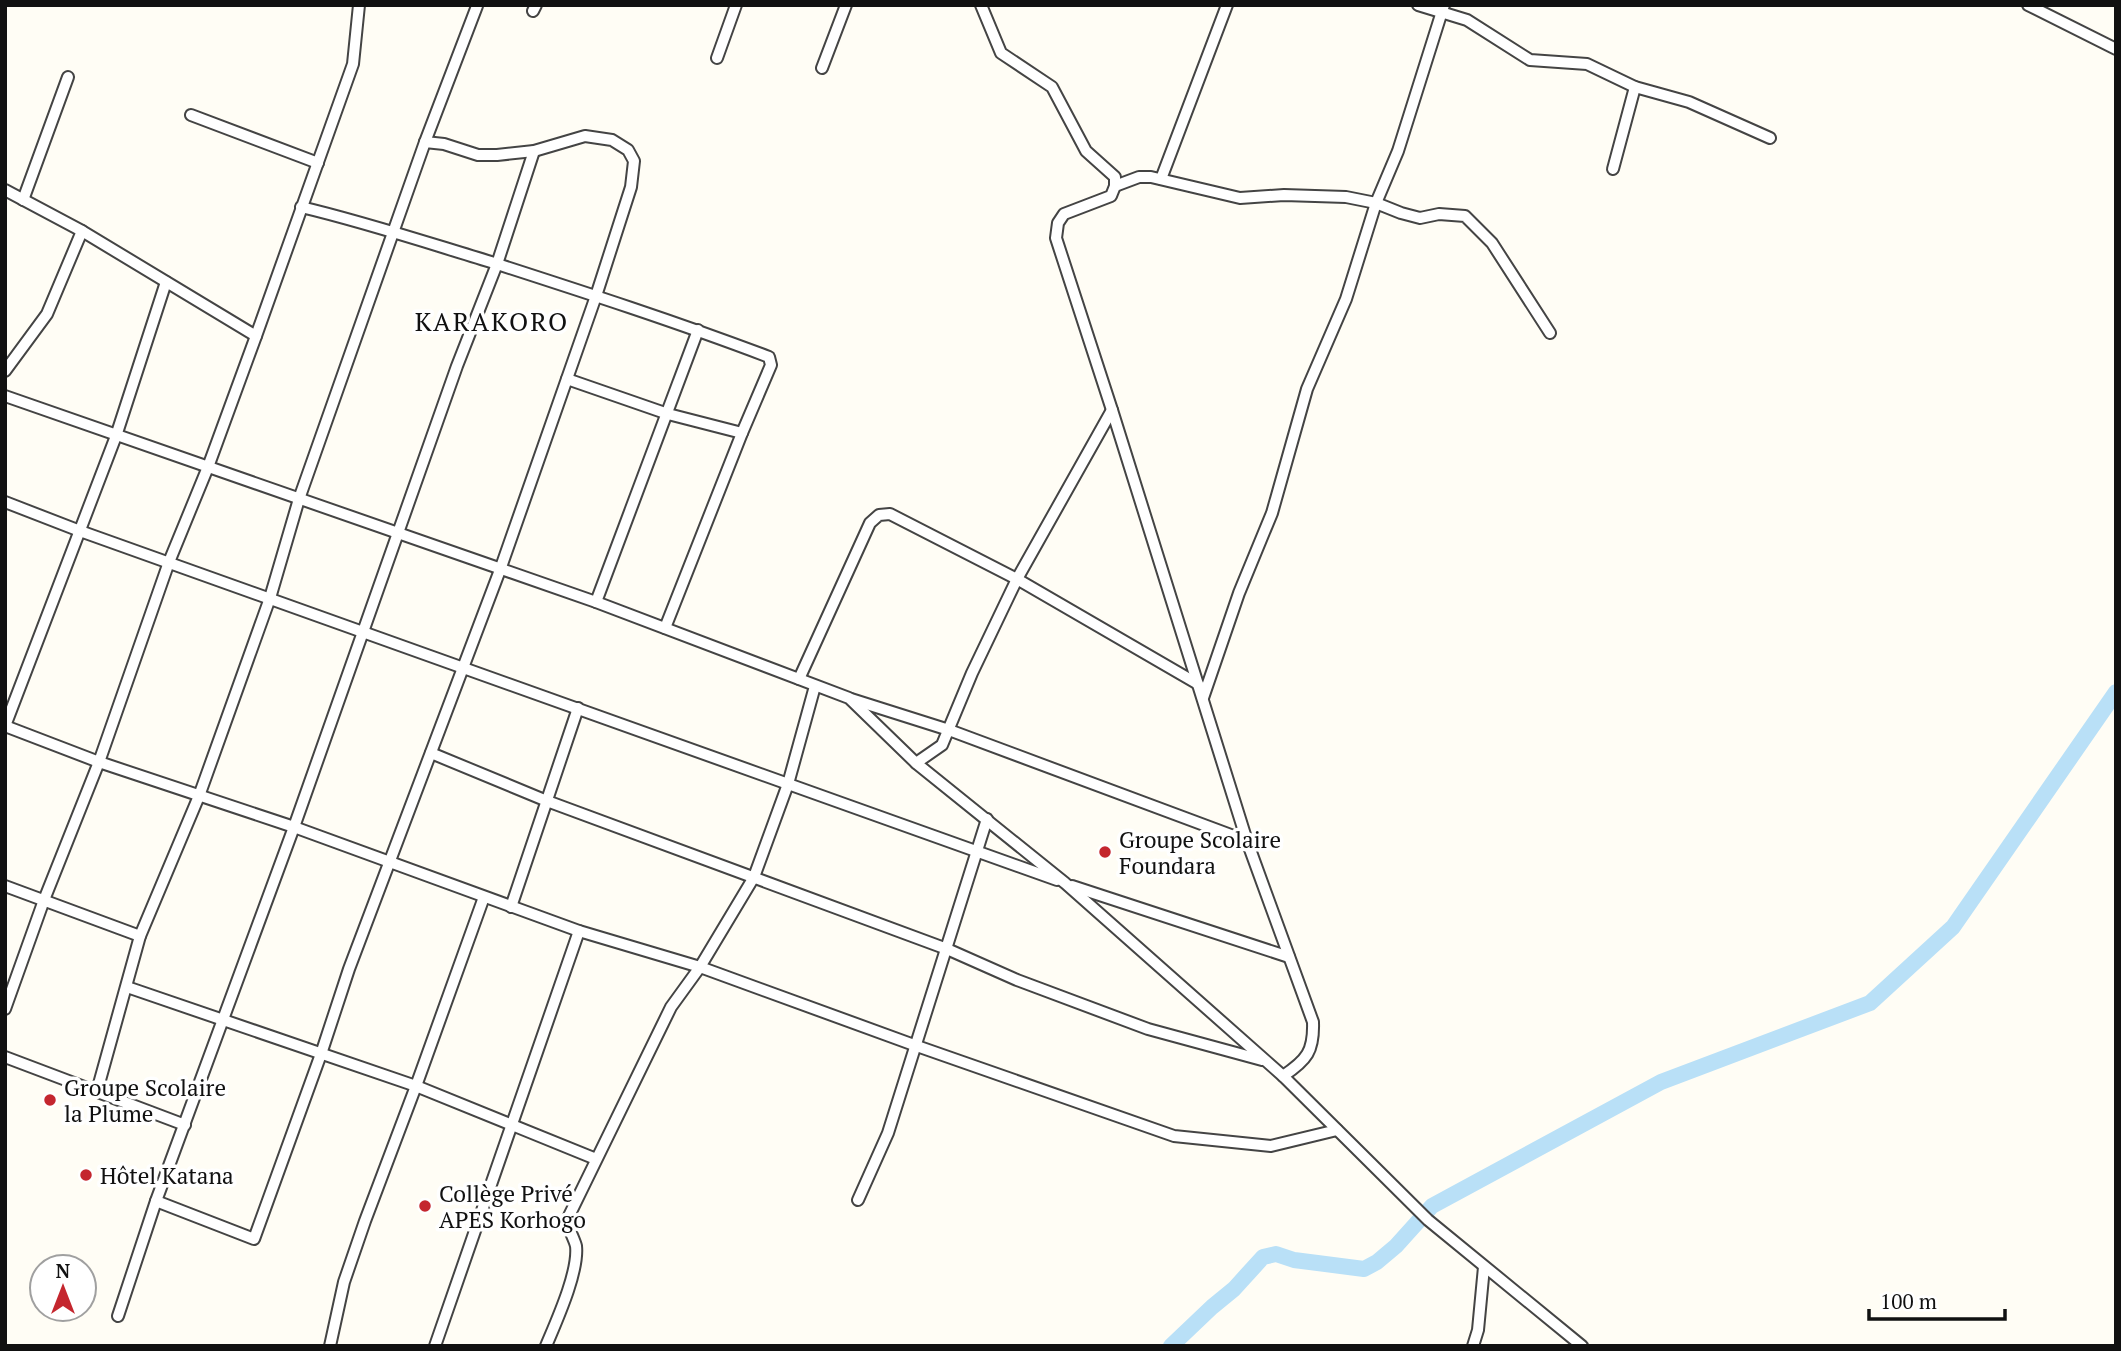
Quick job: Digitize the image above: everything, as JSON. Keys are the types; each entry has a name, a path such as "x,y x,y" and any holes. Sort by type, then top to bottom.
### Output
{"street":[{"path":"5,1009 44,900 99,762 169,562 208,467 353,64 359,5"},
{"path":"717,58 736,5"},
{"path":"822,68 846,5"},
{"path":"981,5 1000,53 1052,87 1086,151 1115,177 1111,196 1064,214 1058,223 1056,238 1247,841 1313,1022 1314,1038 1310,1053 1299,1066 1283,1076"},
{"path":"1161,180 1227,5"},
{"path":"1418,5 1442,9 1467,20 1530,60 1587,64 1635,87 1689,102 1770,138"},
{"path":"2028,5 2116,49"},
{"path":"97,1091 140,936 200,796 270,597 299,499 425,142 477,6"},
{"path":"1203,698 1239,593 1272,513 1307,389 1346,299 1376,204 1398,151 1442,9"},
{"path":"23,200 68,77"},
{"path":"1613,169 1635,87"},
{"path":"191,116 318,163"},
{"path":"156,1201 254,1239 349,968 500,570 596,296 631,187 634,161 628,150 612,140 585,136 534,151 497,155 478,155 444,144 425,142"},
{"path":"118,1316 156,1201 294,827 457,366 497,264 534,151"},
{"path":"1115,186 1139,177 1240,198 1315,195 1346,197 1420,218 1439,214 1465,216 1492,243 1550,333"},
{"path":"5,190 82,231 256,336"},
{"path":"301,207 497,264 698,330 769,358 771,365 741,433 665,628"},
{"path":"5,371 47,314 82,231"},
{"path":"166,282 116,436 5,726 99,762 294,827 579,931 700,967 1174,1136 1271,1146 1337,1130"},
{"path":"596,602 698,330"},
{"path":"567,379 668,414 741,433"},
{"path":"5,396 596,602 815,686 949,730 1247,841"},
{"path":"916,763 942,745 972,673 1017,579 1112,410"},
{"path":"5,502 1065,883 1290,957"},
{"path":"799,679 870,523 879,515 890,514 1017,579 1198,684"},
{"path":"546,1346 573,1271 576,1245 567,1220 671,1007 700,967 754,877 788,784 815,686"},
{"path":"849,698 916,763 1065,883 1283,1076 1424,1216 1582,1346"},
{"path":"512,907 578,708"},
{"path":"431,753 547,801 947,949 1017,980 1148,1029 1266,1061"},
{"path":"858,1200 888,1133 986,819"},
{"path":"5,886 140,936"},
{"path":"330,1346 344,1282 484,897"},
{"path":"435,1346 579,931"},
{"path":"127,987 416,1086 596,1159"},
{"path":"5,1057 185,1125"},
{"path":"1473,1346 1478,1329 1484,1268"}],"waterway":[{"path":"1171,1346 1234,1289 1263,1257 1276,1254 1294,1260 1364,1269 1396,1246 1432,1206 1661,1082 1870,1003 1953,927 2116,692"}],"place":[{"name":"Groupe Scolaire Foundara","path":"1105,852"},
{"name":"Groupe Scolaire la Plume","path":"50,1100"},
{"name":"Hôtel Katana","path":"86,1175"},
{"name":"Collège Privé APES Korhogo","path":"425,1206"}],"district":[{"name":"KARAKORO","path":"492,321"}]}
